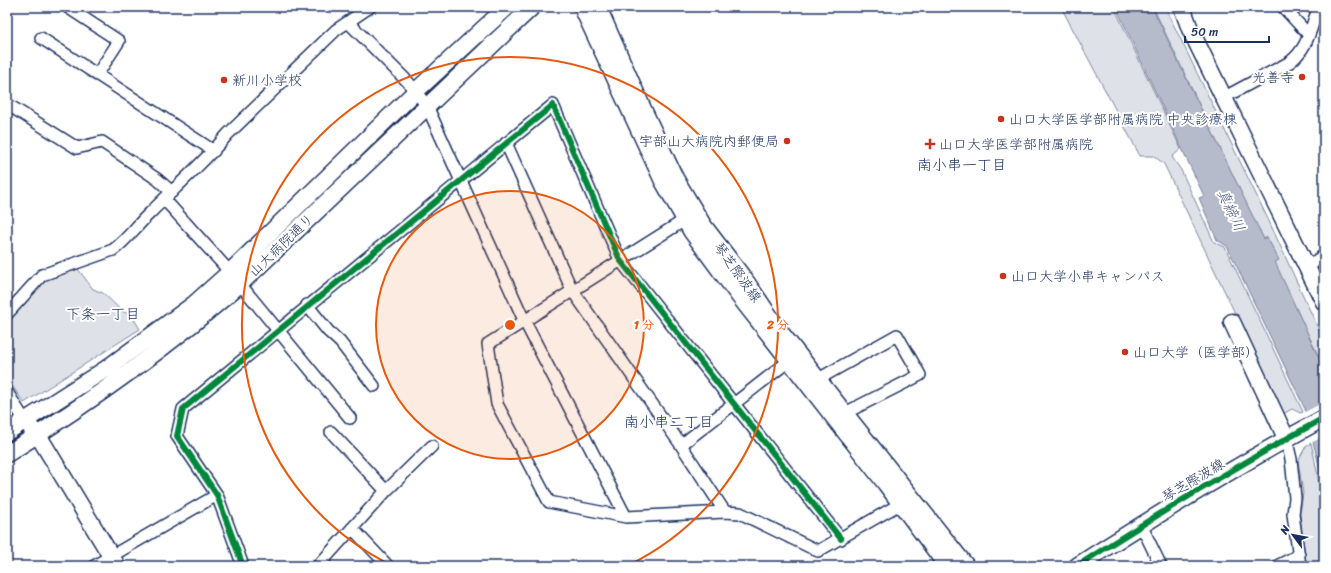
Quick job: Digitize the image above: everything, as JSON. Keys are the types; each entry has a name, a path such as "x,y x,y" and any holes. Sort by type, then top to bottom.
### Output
{"street":[{"path":"67,7 119,41 97,75"},
{"path":"7,314 42,275 113,250 121,244 168,195 214,151 228,134 319,46 336,30 370,7"},
{"name":"山大病院通り","path":"7,454 82,406 163,349 235,278 416,91 507,7"},
{"name":"山大病院通り","path":"7,432 106,369 193,305 235,278 427,106 532,7"},
{"name":"琴芝際波線","path":"582,7 663,180 690,216"},
{"name":"琴芝際波線","path":"598,7 708,255 794,357 906,501 966,566"},
{"path":"1182,7 1190,29 1223,98 1324,302"},
{"path":"1283,7 1308,34"},
{"path":"1223,98 1290,62 1300,55 1305,47 1308,34 1321,8"},
{"path":"348,22 408,82 427,106 524,320 626,517"},
{"path":"41,38 214,151"},
{"path":"7,104 77,148 102,142 157,179 168,195 235,278 350,418"},
{"path":"243,566 216,495 177,436 182,409 460,180 554,105 620,260 841,539"},
{"path":"506,143 572,290 681,445 725,512"},
{"path":"690,216 488,344 497,404 549,502 626,517 725,512 740,513 818,552 906,501"},
{"path":"1307,268 1324,255"},
{"path":"307,306 328,331 340,342 374,386"},
{"path":"1232,322 1286,438 1291,459 1295,498 1293,514 1300,561 1277,566"},
{"path":"814,382 897,335 920,374 845,413"},
{"path":"681,445 794,357"},
{"name":"琴芝際波線","path":"814,382 845,413 906,501 947,566"},
{"path":"7,392 25,421 38,435 114,561"},
{"name":"琴芝際波線","path":"1077,566 1141,524 1286,438 1324,418"},
{"path":"331,432 386,491"},
{"path":"318,566 386,491 432,446"},
{"path":"94,566 114,561 216,495"},
{"path":"1141,524 1161,566"},
{"path":"352,528 388,566"}],"shaded area":[{"path":"1061,7 1114,7 1181,149 1172,157 1181,170 1214,242 1225,247 1303,412 1300,413 1292,409 1283,414 1164,164 1154,156 1140,156"},
{"path":"1153,7 1165,7 1268,219 1324,341 1324,368"},
{"path":"78,269 93,289 103,293 122,311 132,316 140,329 24,403 7,378 7,322 48,277"},
{"path":"1311,443 1321,504 1324,566 1306,566 1300,514 1303,493 1298,461 1306,446"}],"water":[{"name":"真締川","path":"1116,7 1152,7 1264,239 1267,237 1279,260 1275,262 1324,369 1324,508 1319,465 1304,407 1227,246 1217,240 1199,198 1204,196"}],"pier":[{"path":"1324,402 1324,436 1311,443 1303,413"}],"cycle path":[{"path":"243,566 217,495 177,436 183,409 553,105 620,260 841,539"},
{"path":"1077,566 1199,490 1324,418"}],"place":[{"name":"光善寺","path":"1302,77"},
{"name":"新川小学校","path":"224,80"},
{"name":"山口大学医学部附属病院 中央診療棟","path":"1001,119"},
{"name":"宇部山大病院内郵便局","path":"787,141"},
{"name":"山口大学医学部附属病院","path":"930,144"},
{"name":"山口大学小串キャンパス","path":"1003,276"},
{"name":"山口大学（医学部）","path":"1125,352"}],"district":[{"name":"南小串一丁目","path":"962,165"},
{"name":"下条一丁目","path":"103,314"},
{"name":"南小串二丁目","path":"669,422"}]}
